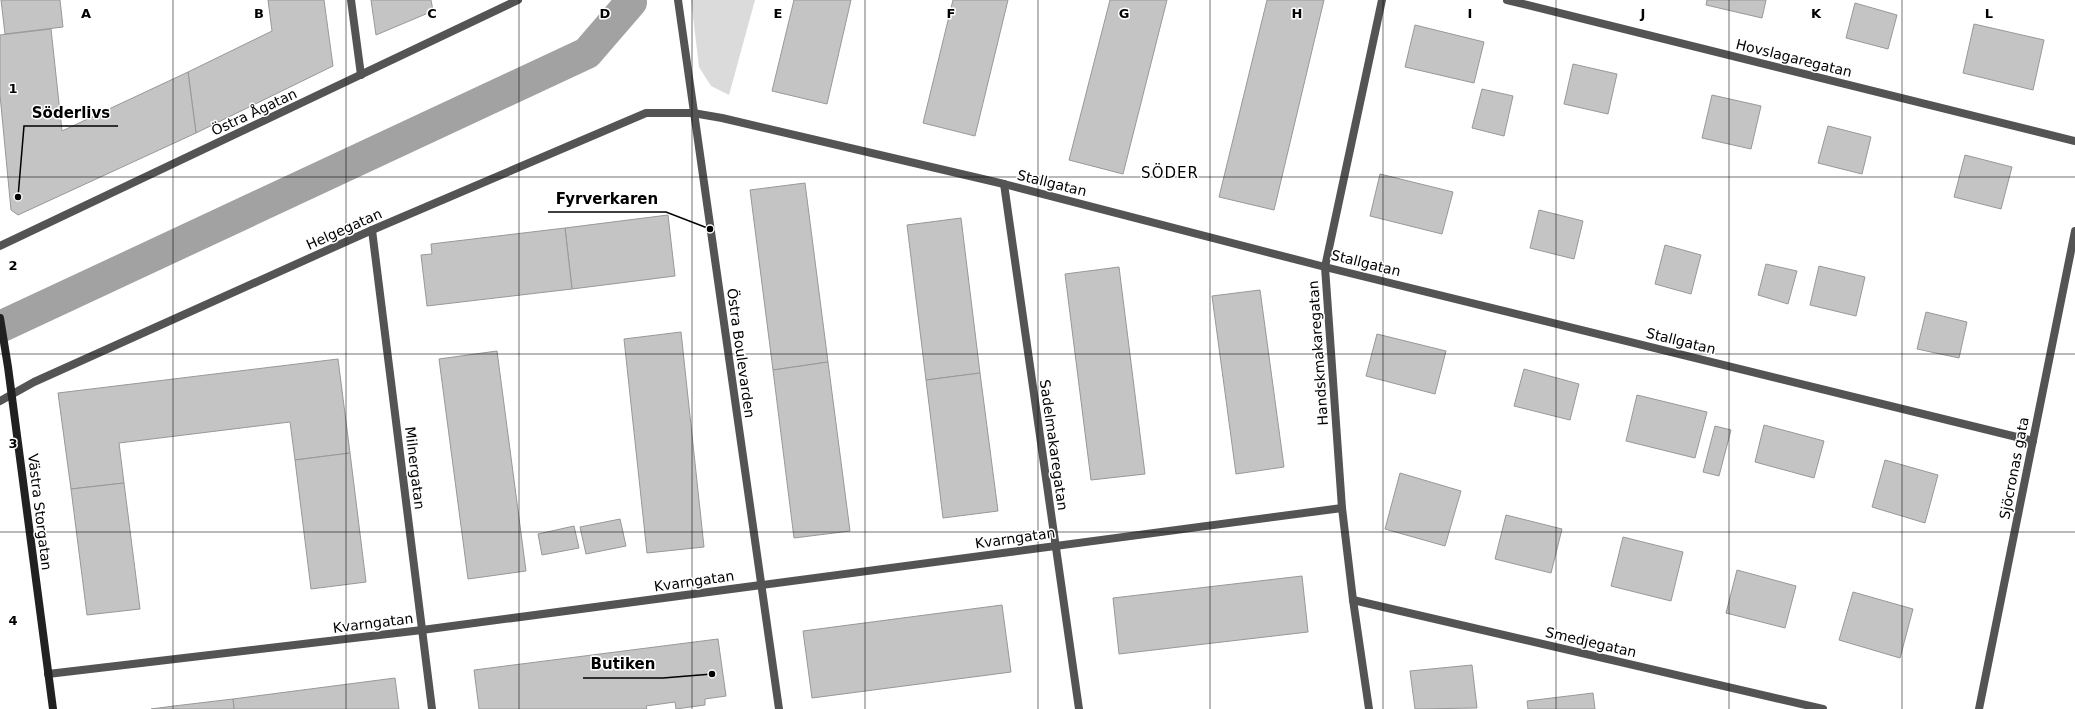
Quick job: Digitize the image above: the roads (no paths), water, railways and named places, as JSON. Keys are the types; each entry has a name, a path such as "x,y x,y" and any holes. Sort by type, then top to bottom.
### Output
{"street":[{"path":"351,0 361,75"},
{"name":"Östra Ågatan","path":"0,246 518,0"},
{"name":"Östra Boulevarden","path":"678,0 779,709"},
{"name":"Handskmakaregatan","path":"1369,709 1353,600 1342,508 1325,267 1382,0"},
{"name":"Hovslagaregatan","path":"1507,0 2075,141"},
{"name":"Helgegatan","path":"0,401 12,396 34,382 372,230 646,112 693,113"},
{"name":"Stallgatan","path":"693,113 722,118 1004,184 1325,267 2033,441"},
{"name":"Sadelmakaregatan","path":"1004,184 1079,709"},
{"name":"Milnergatan","path":"372,230 432,709"},
{"name":"Sjöcronas gata","path":"1979,709 2075,231"},
{"name":"Västra Storgatan","path":"0,318 12,396 52,709"},
{"name":"Kvarngatan","path":"48,674 422,630 1342,508"},
{"name":"Smedjegatan","path":"1353,600 1823,709"}],"waterway":[{"path":"0,327 587,53 631,2"}],"place":[{"name":"Söderlivs","path":"18,197"},
{"name":"Fyrverkaren","path":"710,229"},
{"name":"Butiken","path":"712,674"}],"district":[{"name":"SÖDER","path":"1170,173"}]}
